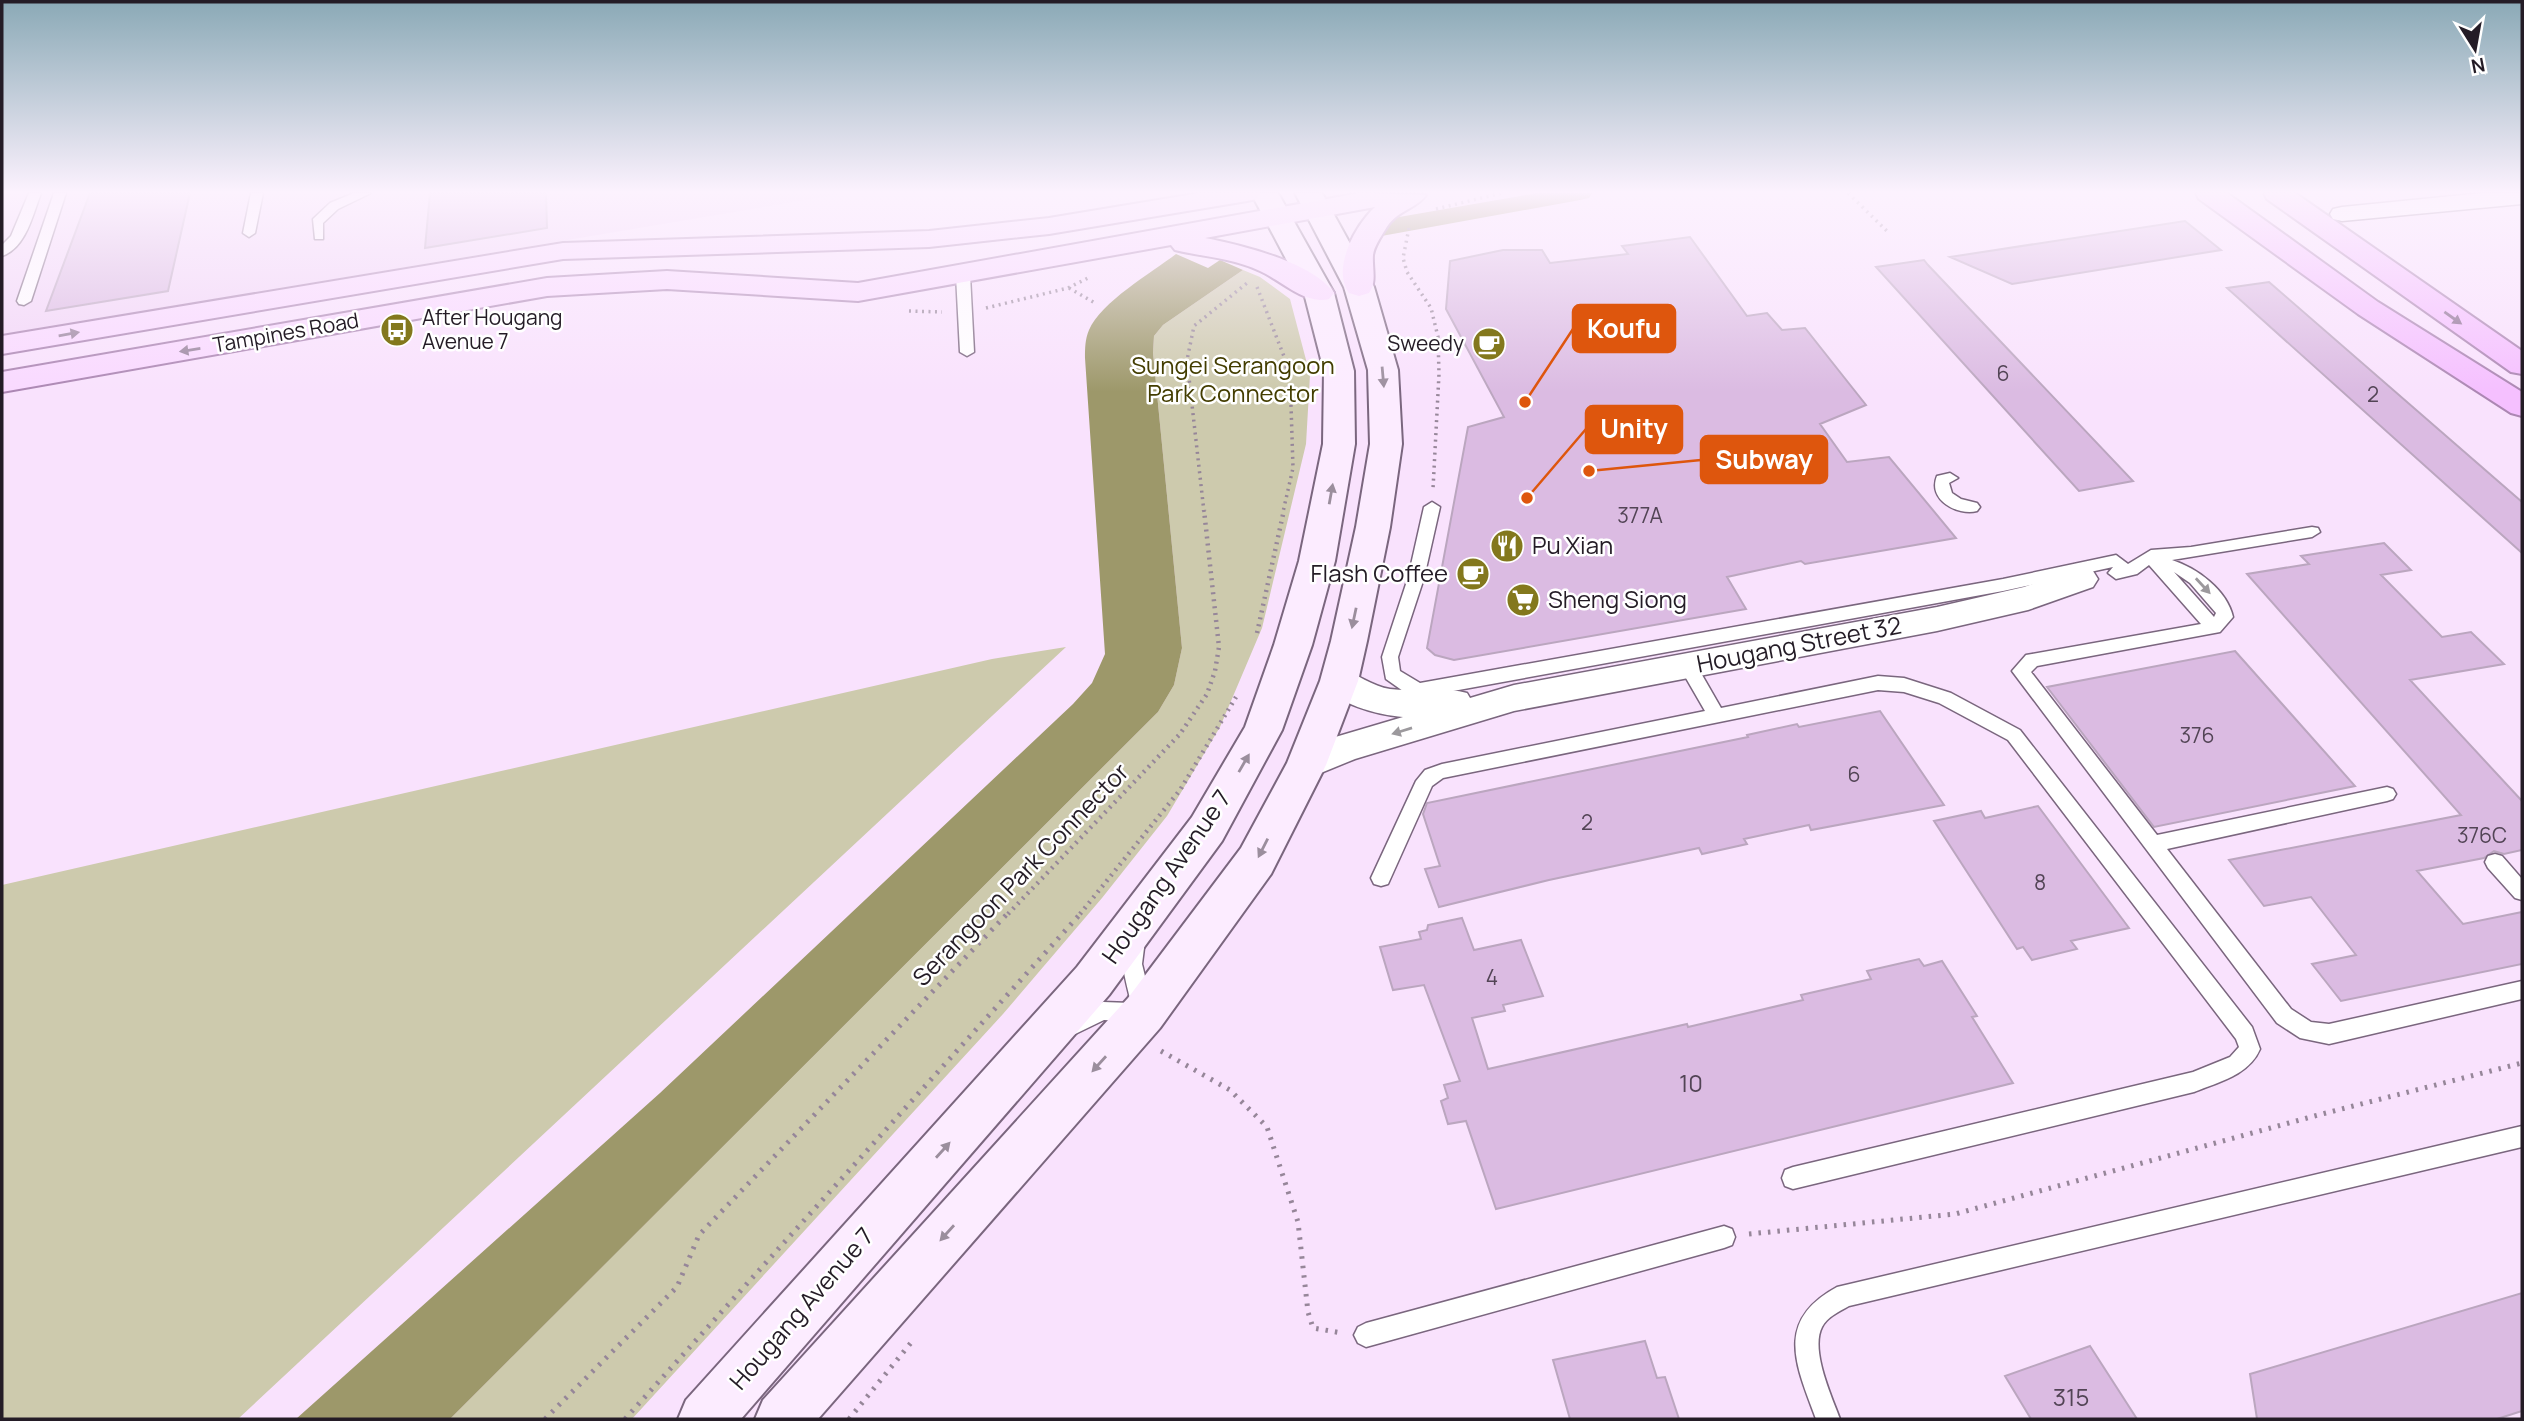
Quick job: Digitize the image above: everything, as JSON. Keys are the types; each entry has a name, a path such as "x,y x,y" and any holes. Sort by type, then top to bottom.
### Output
{"highway":[{"path":"2301,259 2368,307 2522,406"},
{"path":"2371,259 2522,365"}],"main road":[{"name":"Tampines Road","path":"2,345 512,259"},
{"name":"Tampines Road","path":"2,382 547,287 667,280 858,292 963,275 1021,259"},
{"path":"1261,259 1287,271 1319,293"},
{"name":"Hougang Avenue 7","path":"705,1419 1093,981 1207,829 1263,730 1297,633 1325,526 1339,444 1339,371 1319,293 1301,259"},
{"path":"782,1419 1152,1031 1256,861 1306,765 1339,681 1368,550 1386,444 1383,370 1359,287 1344,259"},
{"path":"1359,259 1359,287"}],"street":[{"name":"Hougang Street 32","path":"1339,681 1381,702 1423,705 1514,698 1937,619 2028,598 2081,579"},
{"name":"Hougang Street 32","path":"1306,765 1345,748 1514,698"}],"lane":[{"path":"24,301 38,259"},
{"path":"963,275 967,352"},
{"path":"1950,478 1942,480 1944,494 1961,507 1972,507"},
{"path":"1432,507 1416,579 1390,657 1392,674 1420,690 2003,585 2116,561 2126,571"},
{"path":"2081,579 2126,571 2154,560 2312,532"},
{"path":"2154,560 2214,628 2032,660 2021,671 2284,1016 2308,1031 2329,1034 2522,989"},
{"path":"1688,666 1716,715"},
{"path":"1381,878 1424,781 1431,775 1878,683 1904,685 1945,698 2007,730 2024,745 2245,1034 2250,1049 2237,1064 2194,1082 1793,1178"},
{"path":"2152,844 2387,794"},
{"path":"2495,862 2522,892"},
{"path":"1138,921 1132,964 1152,1031"},
{"path":"1040,1041 1103,1011 1152,1031"},
{"path":"1828,1419 1810,1364 1808,1341 1813,1319 1844,1294 2522,1136"},
{"path":"1360,1335 1724,1237"}],"path":[{"path":"1403,259 1407,272 1431,308 1438,337 1439,374 1432,507"},
{"path":"897,310 965,313 1068,288 1094,276"},
{"name":"Serangoon Park Connector","path":"545,1419 677,1287 699,1235 1181,734 1200,708 1216,672 1219,647 1187,360 1194,326 1253,278 1285,359 1293,468 1256,638"},
{"path":"1068,288 1095,303"},
{"path":"625,1419 1104,888 1180,790 1241,688"},
{"path":"1152,1031 1230,1090 1267,1127 1298,1222 1308,1312 1313,1328 1360,1335"},
{"path":"1724,1237 1955,1214 2318,1115 2522,1063"},
{"path":"849,1419 915,1337"}],"shaded area":[{"path":"2,259 452,259 2,335"},
{"path":"1169,259 1188,259 1208,268 1220,260 1243,270 1163,325 1154,336 1153,353 1182,648 1174,685 1158,712 450,1419 296,1419 660,1093 1073,704 1092,683 1105,654 1086,340 1095,319 1128,289"}],"green space":[{"name":"Sungei Serangoon Park Connector","path":"1243,270 1260,277 1290,299 1310,375 1306,444 1262,628 1220,727 1167,816 1102,898 1003,1014 632,1419 450,1419 1158,712 1174,685 1182,648 1153,353 1154,336 1163,325"},
{"path":"1066,647 238,1419 2,1419 2,885 992,659"}],"building":[{"path":"65,259 175,259 168,291 46,311"},
{"path":"1548,259 1550,263 1582,259 1706,259 1747,316 1767,313 1782,330 1805,328 1866,405 1820,424 1847,462 1889,457 1956,538 1805,564 1801,561 1727,577 1746,609 1454,660 1435,655 1427,648 1468,427 1504,417 1446,309 1450,261"},
{"path":"1955,259 2164,259 2012,284"},
{"path":"1924,260 2133,481 2079,491 1876,267"},
{"path":"2269,282 2522,502 2522,553 2227,288"},
{"path":"2384,543 2411,570 2381,575 2442,637 2471,632 2504,664 2410,680 2522,801 2522,850 2504,854 2494,851 2484,858 2417,871 2463,924 2522,912 2522,964 2341,1001 2312,964 2356,955 2311,897 2264,906 2229,860 2461,815 2247,574 2309,564 2301,556"},
{"path":"2235,651 2355,786 2154,827 2047,687"},
{"path":"1880,711 1944,805 1811,830 1809,825 1744,839 1747,844 1702,854 1699,848 1439,907 1425,869 1440,866 1423,814 1427,803 1748,737 1747,735 1797,724 1799,727"},
{"path":"2038,806 2129,928 2071,941 2077,949 2032,960 2023,947 2017,949 1934,821 1981,811 1985,818"},
{"path":"1462,918 1474,950 1521,940 1543,996 1503,1005 1505,1011 1472,1018 1488,1069 1803,1000 1801,995 1871,979 1867,971 1919,959 1924,966 1942,961 1977,1016 1972,1017 2013,1083 1496,1209 1466,1121 1448,1124 1441,1101 1448,1098 1444,1085 1460,1081 1424,985 1393,990 1380,947 1421,939 1419,932 1427,930 1428,925"},
{"path":"2522,1293 2522,1411 2497,1419 2257,1419 2250,1374"},
{"path":"1645,1341 1657,1378 1665,1377 1679,1419 1570,1419 1553,1360"},
{"path":"2090,1346 2137,1419 2031,1419 2005,1376"}],"place":[{"name":"After Hougang Avenue 7","path":"397,330"},
{"name":"Sweedy","path":"1489,344"},
{"name":"Koufu","path":"1525,402"},
{"name":"Subway","path":"1589,471"},
{"name":"Unity","path":"1527,498"},
{"name":"Pu Xian","path":"1507,546"},
{"name":"Flash Coffee","path":"1473,574"},
{"name":"Sheng Siong","path":"1523,600"}]}
